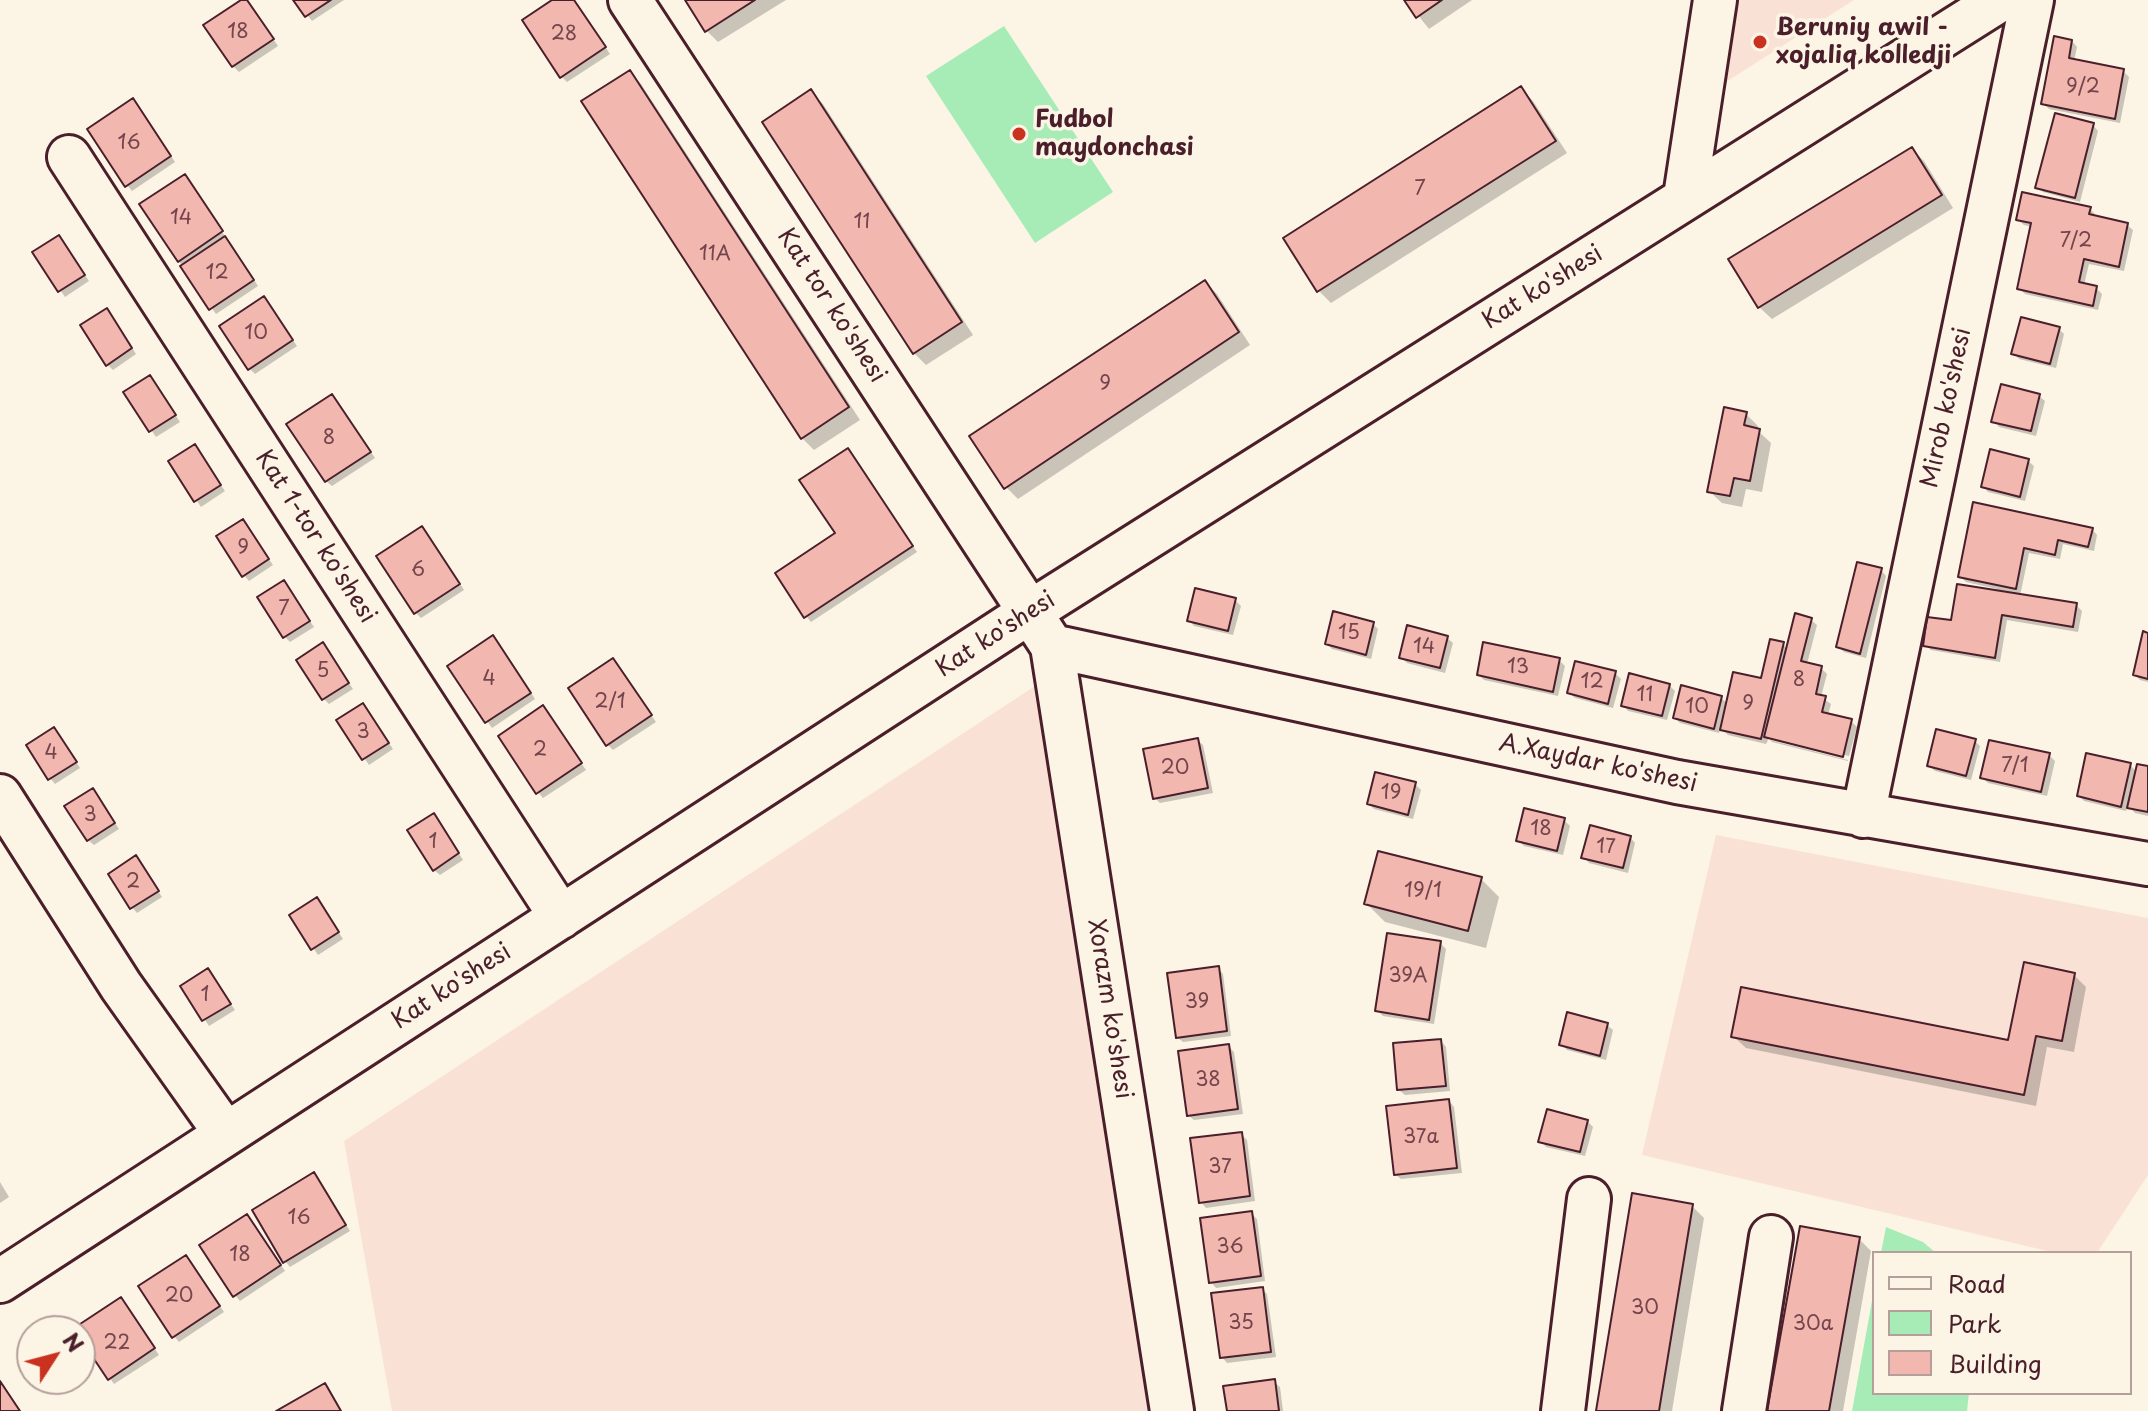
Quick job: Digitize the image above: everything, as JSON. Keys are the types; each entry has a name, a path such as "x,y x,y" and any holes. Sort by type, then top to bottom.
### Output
{"street":[{"name":"Kat tor ko'shesi","path":"630,0 1041,629"},
{"path":"1685,197 1715,0"},
{"name":"Kat ko'shesi","path":"0,1281 561,917 1041,629 1685,197 2000,0"},
{"name":"Mirob ko'shesi","path":"1863,816 2032,0"},
{"name":"Kat 1-tor ko'shesi","path":"69,157 561,917"},
{"name":"A.Xaydar ko'shesi","path":"1041,629 1677,782 2148,864"},
{"name":"Xorazm ko'shesi","path":"1041,629 1172,1411"},
{"path":"0,796 121,986 226,1134"},
{"path":"1563,1411 1589,1199"},
{"path":"1744,1411 1771,1237"}],"shaded area":[{"name":"Beruniy awil - xojaliq kolledji","path":"1739,0 1854,0 1723,84"},
{"path":"1041,682 1148,1411 392,1411 344,1141"},
{"path":"1716,835 2148,918 2148,1175 2098,1251 2048,1251 1642,1155"}],"green space":[{"name":"Fudbol maydonchasi","path":"1004,26 1113,192 1035,243 926,76"},
{"path":"1886,1227 1923,1242 1934,1251 1881,1251"},
{"path":"1872,1301 1872,1395 1969,1395 1967,1411 1852,1411"}],"building":[{"path":"241,0 247,0 274,39 232,67 203,25"},
{"path":"293,0 331,0 305,17"},
{"path":"552,0 574,0 606,47 560,78 522,20"},
{"path":"685,0 755,0 705,32"},
{"path":"1404,0 1442,0 1416,18"},
{"path":"2054,36 2072,40 2069,58 2124,69 2115,119 2041,104"},
{"path":"630,70 849,407 801,439 581,101"},
{"path":"1521,86 1556,141 1317,292 1283,238"},
{"path":"811,89 962,322 913,354 762,122"},
{"path":"133,98 171,156 125,187 87,129"},
{"path":"2055,113 2094,123 2075,198 2035,188"},
{"path":"1912,147 1942,195 1758,308 1728,259"},
{"path":"185,174 223,231 178,262 139,204"},
{"path":"2022,192 2091,207 2089,214 2128,223 2119,267 2084,259 2079,282 2097,286 2093,306 2017,289 2031,223 2016,220"},
{"path":"59,235 85,275 58,292 32,252"},
{"path":"225,236 254,280 209,310 180,266"},
{"path":"1205,280 1239,332 1004,489 969,436"},
{"path":"264,296 293,340 248,370 219,326"},
{"path":"107,308 132,348 106,366 80,325"},
{"path":"2021,317 2060,327 2050,364 2011,354"},
{"path":"150,375 176,415 149,432 123,392"},
{"path":"2001,384 2040,394 2031,431 1991,422"},
{"path":"332,394 371,452 325,482 286,424"},
{"path":"1724,407 1747,412 1744,425 1760,429 1750,481 1734,478 1730,496 1707,492"},
{"path":"195,444 221,485 194,502 168,461"},
{"path":"848,448 913,546 804,618 775,573 835,533 799,480"},
{"path":"1990,449 2029,459 2020,497 1981,487"},
{"path":"1973,502 2093,528 2088,547 2058,540 2055,555 2024,548 2016,589 1958,577"},
{"path":"243,519 269,559 242,577 216,536"},
{"path":"422,526 460,584 414,614 376,556"},
{"path":"1857,562 1882,568 1860,654 1836,647"},
{"path":"284,580 310,621 283,638 257,597"},
{"path":"1957,584 2077,603 2073,627 2002,615 1995,658 1923,646 1927,617 1951,620"},
{"path":"1195,588 1236,598 1228,631 1187,621"},
{"path":"1333,611 1374,622 1366,655 1325,644"},
{"path":"1795,613 1812,618 1801,661 1822,666 1816,694 1826,696 1822,712 1852,719 1843,757 1764,737"},
{"path":"1407,625 1448,636 1440,668 1399,658"},
{"path":"2143,631 2148,633 2148,679 2133,675"},
{"path":"493,635 531,693 485,723 447,666"},
{"path":"1770,639 1784,642 1761,739 1720,730 1733,672 1761,678"},
{"path":"323,642 349,683 322,700 296,660"},
{"path":"1483,642 1560,658 1553,692 1477,675"},
{"path":"613,658 652,715 606,746 568,688"},
{"path":"1575,661 1616,671 1608,704 1567,693"},
{"path":"1629,673 1670,684 1662,716 1621,706"},
{"path":"1681,685 1722,696 1714,729 1673,718"},
{"path":"363,703 389,743 362,760 336,720"},
{"path":"543,705 582,763 536,794 498,736"},
{"path":"54,727 77,762 48,780 26,745"},
{"path":"1936,729 1976,739 1966,776 1927,766"},
{"path":"1198,738 1208,788 1153,799 1143,749"},
{"path":"1989,740 2050,753 2041,792 1980,778"},
{"path":"2086,753 2131,763 2121,807 2077,796"},
{"path":"2137,764 2148,766 2148,812 2127,808"},
{"path":"1375,772 1416,782 1408,815 1367,804"},
{"path":"93,788 115,823 87,841 64,806"},
{"path":"1524,808 1565,818 1557,851 1516,841"},
{"path":"434,813 459,853 433,871 407,830"},
{"path":"1590,825 1631,836 1623,868 1581,858"},
{"path":"1378,851 1482,877 1468,931 1364,904"},
{"path":"136,855 159,891 130,909 108,874"},
{"path":"317,897 339,932 311,950 289,915"},
{"path":"1387,933 1441,941 1429,1020 1375,1011"},
{"path":"2024,962 2075,973 2062,1041 2036,1036 2024,1095 1731,1037 1741,987 2008,1040"},
{"path":"1219,966 1227,1031 1176,1038 1167,973"},
{"path":"208,968 231,1004 202,1021 180,986"},
{"path":"1567,1012 1608,1023 1600,1056 1559,1045"},
{"path":"1441,1039 1446,1086 1397,1090 1393,1043"},
{"path":"1229,1044 1238,1109 1187,1116 1178,1051"},
{"path":"1449,1099 1457,1168 1394,1175 1386,1106"},
{"path":"1547,1109 1588,1120 1580,1152 1538,1142"},
{"path":"1242,1132 1250,1196 1199,1203 1190,1138"},
{"path":"314,1172 346,1225 283,1263 252,1210"},
{"path":"1632,1193 1693,1204 1659,1411 1596,1411"},
{"path":"1252,1211 1261,1276 1209,1283 1200,1218"},
{"path":"247,1214 281,1265 233,1297 199,1245"},
{"path":"1800,1226 1860,1237 1829,1411 1767,1411"},
{"path":"186,1255 220,1306 172,1338 138,1286"},
{"path":"1263,1287 1271,1352 1220,1358 1211,1293"},
{"path":"121,1297 155,1348 108,1380 96,1362 94,1315"},
{"path":"1275,1379 1279,1411 1227,1411 1223,1386"},
{"path":"0,1381 20,1411 0,1411"},
{"path":"325,1383 341,1411 276,1411"}],"place":[{"name":"Beruniy awil - xojaliq kolledji","path":"1760,42"},
{"name":"Fudbol maydonchasi","path":"1019,134"}]}
